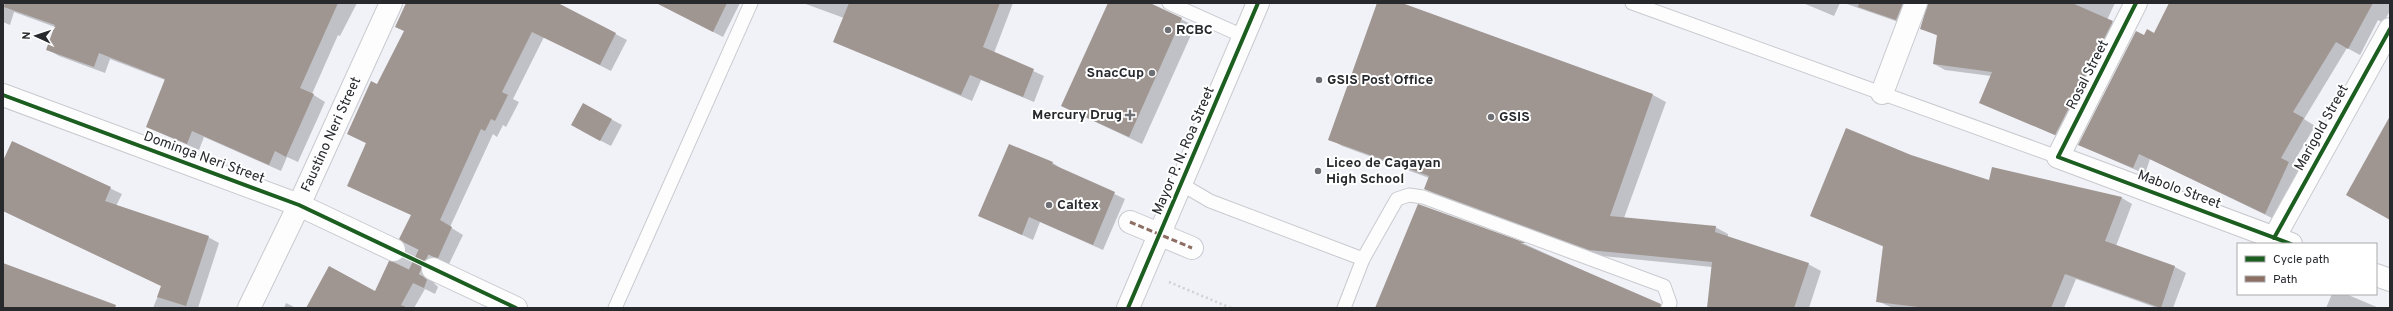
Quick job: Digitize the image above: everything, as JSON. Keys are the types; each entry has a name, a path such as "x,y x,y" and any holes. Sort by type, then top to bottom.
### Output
{"street":[{"name":"Faustino Neri Street","path":"250,308 300,204 391,3"},
{"name":"Mayor P. N. Roa Street","path":"1128,308 1144,274 1181,184 1245,37 1258,3"},
{"path":"1882,93 1916,3"},
{"name":"Rosal Street","path":"2058,157 2136,3"},
{"name":"Marigold Street","path":"2282,241 2390,29"},
{"name":"Dominga Neri Street","path":"3,95 300,204 394,250"},
{"name":"Mabolo Street","path":"2058,157 2282,241"},
{"path":"1130,222 1192,248"},
{"path":"433,268 516,308"},
{"path":"2377,275 2390,280"}],"lane":[{"path":"615,308 751,3"},
{"path":"1170,3 1245,37"},
{"path":"1632,3 2058,157"},
{"path":"1181,184 1210,201 1363,259"},
{"path":"1344,308 1363,259 1397,199 1409,195 1423,197 1664,286 1670,303 1668,308"}],"path":[{"path":"1144,274 1231,308"}],"building":[{"path":"5,3 338,3 300,88 314,94 286,157 275,151 269,165 192,131 187,144 146,127 165,79 99,53 94,67 46,50 55,25 4,7"},
{"path":"406,3 558,3 616,33 600,65 532,32 502,92 508,95 495,121 491,119 485,131 481,129 440,220 452,227 438,258 426,259 422,264 423,276 427,280 424,288 413,283 401,305 408,308 306,308 329,266 375,291 389,261 401,260 405,255 404,243 399,239 411,215 347,186 366,143 347,134 371,81 377,84 404,31 395,27"},
{"path":"656,3 727,3 713,32"},
{"path":"849,3 1000,3 983,47 1034,69 1023,97 970,75 961,95 833,42"},
{"path":"1108,3 1150,3 1182,18 1129,137 1061,106"},
{"name":"GSIS","path":"1377,3 1402,3 1653,94 1610,216 1716,226 1715,232 1809,263 1794,308 1707,308 1712,262 1589,250 1424,189 1429,176 1328,140"},
{"path":"1859,3 1903,3 1896,20 1858,7"},
{"path":"1928,3 2072,3 2113,21 2055,135 1979,103 1992,72 1933,64 1937,35 1920,29"},
{"path":"2169,3 2373,3 2348,49 2336,42 2293,112 2304,118 2281,158 2289,162 2265,214 2139,154 2133,168 2078,145 2136,31 2144,35 2147,29 2154,33"},
{"path":"583,103 612,119 600,141 571,125"},
{"path":"2390,116 2390,220 2346,195"},
{"path":"1846,128 1911,155 1989,180 1992,167 2122,197 2105,241 2175,266 2161,308 2065,274 2051,308 1927,308 1876,302 1883,246 1810,216"},
{"path":"12,141 111,187 105,201 209,236 186,306 157,297 161,286 3,211 3,161"},
{"path":"1009,144 1053,162 1052,164 1115,192 1093,245 1029,217 1022,235 978,216"},
{"path":"1418,204 1526,243 1520,243 1661,304 1660,308 1375,308"},
{"path":"3,263 116,305 115,308 3,308"}],"tunnel":[{"path":"394,250 433,269"}],"marked path":[{"path":"1130,222 1192,248"}],"cycle path":[{"path":"1128,308 1258,3"},
{"path":"2136,3 2058,157 2288,243"},
{"path":"2274,238 2390,29"},
{"path":"3,95 299,205 516,308"}],"place":[{"name":"RCBC","path":"1168,30"},
{"name":"SnacCup","path":"1152,73"},
{"name":"GSIS Post Office","path":"1319,80"},
{"name":"Mercury Drug","path":"1130,115"},
{"name":"GSIS","path":"1491,117"},
{"name":"Liceo de Cagayan High School","path":"1318,171"},
{"name":"Caltex","path":"1049,205"}]}
